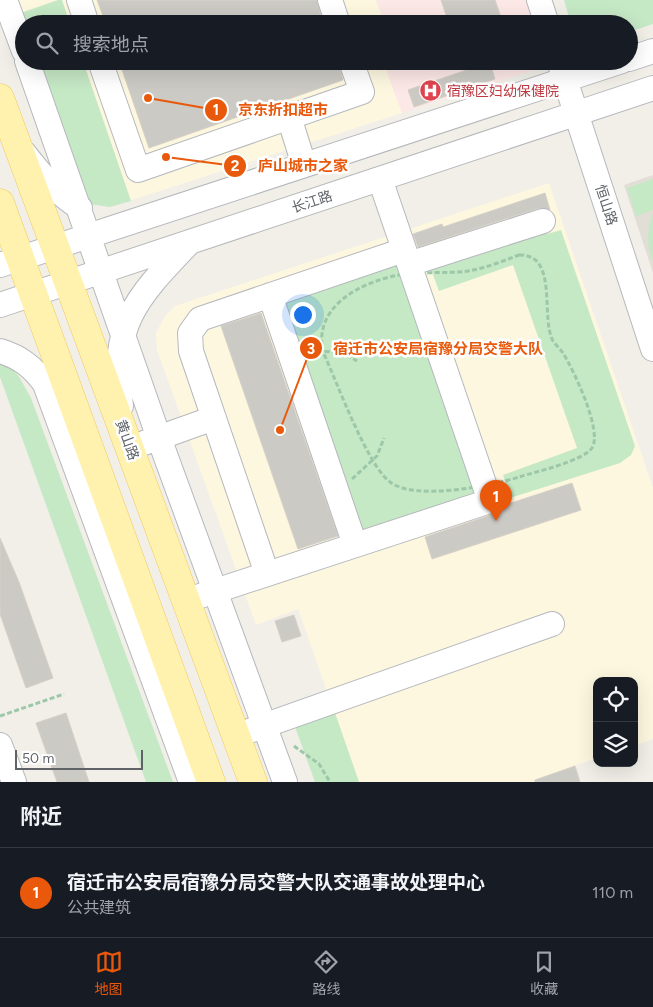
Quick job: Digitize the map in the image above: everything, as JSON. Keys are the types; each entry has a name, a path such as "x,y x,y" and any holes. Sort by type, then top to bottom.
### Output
{"main road":[{"name":"黄山路","path":"0,98 253,782"},
{"path":"0,203 10,261 34,294 211,782"}],"street":[{"path":"79,0 85,15"},
{"path":"330,0 335,15"},
{"path":"539,0 544,15"},
{"path":"550,0 555,15"},
{"path":"7,2 15,25"},
{"path":"638,56 653,51"},
{"path":"30,70 159,438 285,782"},
{"path":"103,70 138,170 362,92 355,70"},
{"path":"10,261 308,164 567,70"},
{"name":"恒山路","path":"567,70 653,316"},
{"name":"长江路","path":"0,305 653,88"},
{"name":"恒山路","path":"581,112 653,349"},
{"path":"292,116 308,164"},
{"path":"17,144 60,195 79,207 102,216 163,211"},
{"path":"186,601 490,500 380,179"},
{"path":"267,574 191,351 190,333 193,326 200,319 270,295 543,220"},
{"path":"190,242 157,276 142,296 123,332 117,374 127,439 159,438 214,418"},
{"path":"270,295 355,545"},
{"path":"0,338 29,350 50,370 75,407"},
{"path":"0,350 24,361 35,370 45,384 191,782"},
{"path":"236,736 552,624"},
{"path":"0,745 14,782"}],"path":[{"path":"293,362 327,352 347,355 357,361"},
{"path":"335,487 363,471 377,456 384,438"},
{"path":"0,716 64,694"},
{"path":"264,726 319,764 330,782"}],"shaded area":[{"path":"10,0 376,0 382,15 19,15"},
{"path":"376,0 529,0 533,15 382,15"},
{"path":"37,70 386,70 402,113 110,207"},
{"name":"宿豫区妇幼保健院","path":"386,70 534,70 402,113"},
{"path":"653,175 653,273 624,185"},
{"path":"549,183 653,488 653,739 638,745 638,677 593,677 593,759 573,766 579,782 359,782 298,609 256,625 157,350 156,333 165,316 175,306"}],"green space":[{"path":"62,0 67,15 15,15"},
{"path":"564,0 653,0 653,24 638,29 638,15 568,15"},
{"path":"35,70 86,70 131,201 110,207 83,203"},
{"path":"653,179 653,210 636,216 627,188"},
{"path":"653,213 653,261 648,237"},
{"path":"544,227 547,234 561,230 635,446 631,455 620,463 510,498 503,475 577,448 513,265 439,291 429,264"},
{"path":"391,261 398,266 478,496 361,534 283,302"},
{"path":"0,360 18,375 31,398 173,782 146,782 0,377"},
{"path":"334,710 359,782 315,782 294,724"}],"building":[{"path":"97,0 317,0 321,15 103,15"},
{"path":"441,0 495,0 500,15 446,15"},
{"path":"122,70 340,70 343,80 149,148"},
{"path":"467,70 492,70 495,79 414,107 408,90"},
{"path":"545,193 550,210 539,208 418,247 413,234 442,224 443,227"},
{"path":"261,313 338,536 298,549 221,326"},
{"path":"572,483 581,510 432,559 425,537 494,514 502,506"},
{"path":"0,538 19,582 53,678 26,688 0,614"},
{"path":"294,615 301,636 282,642 275,621"},
{"path":"66,713 89,782 57,782 36,723"},
{"path":"575,766 580,782 535,782 535,780"}],"place":[{"name":"宿豫区妇幼保健院","path":"431,91"},
{"name":"京东折扣超市","path":"148,98"},
{"name":"庐山城市之家","path":"166,157"},
{"name":"宿迁市公安局宿豫分局交警大队","path":"280,430"},
{"name":"宿迁市公安局宿豫分局交警大队交通事故处理中心","path":"496,521"}]}
